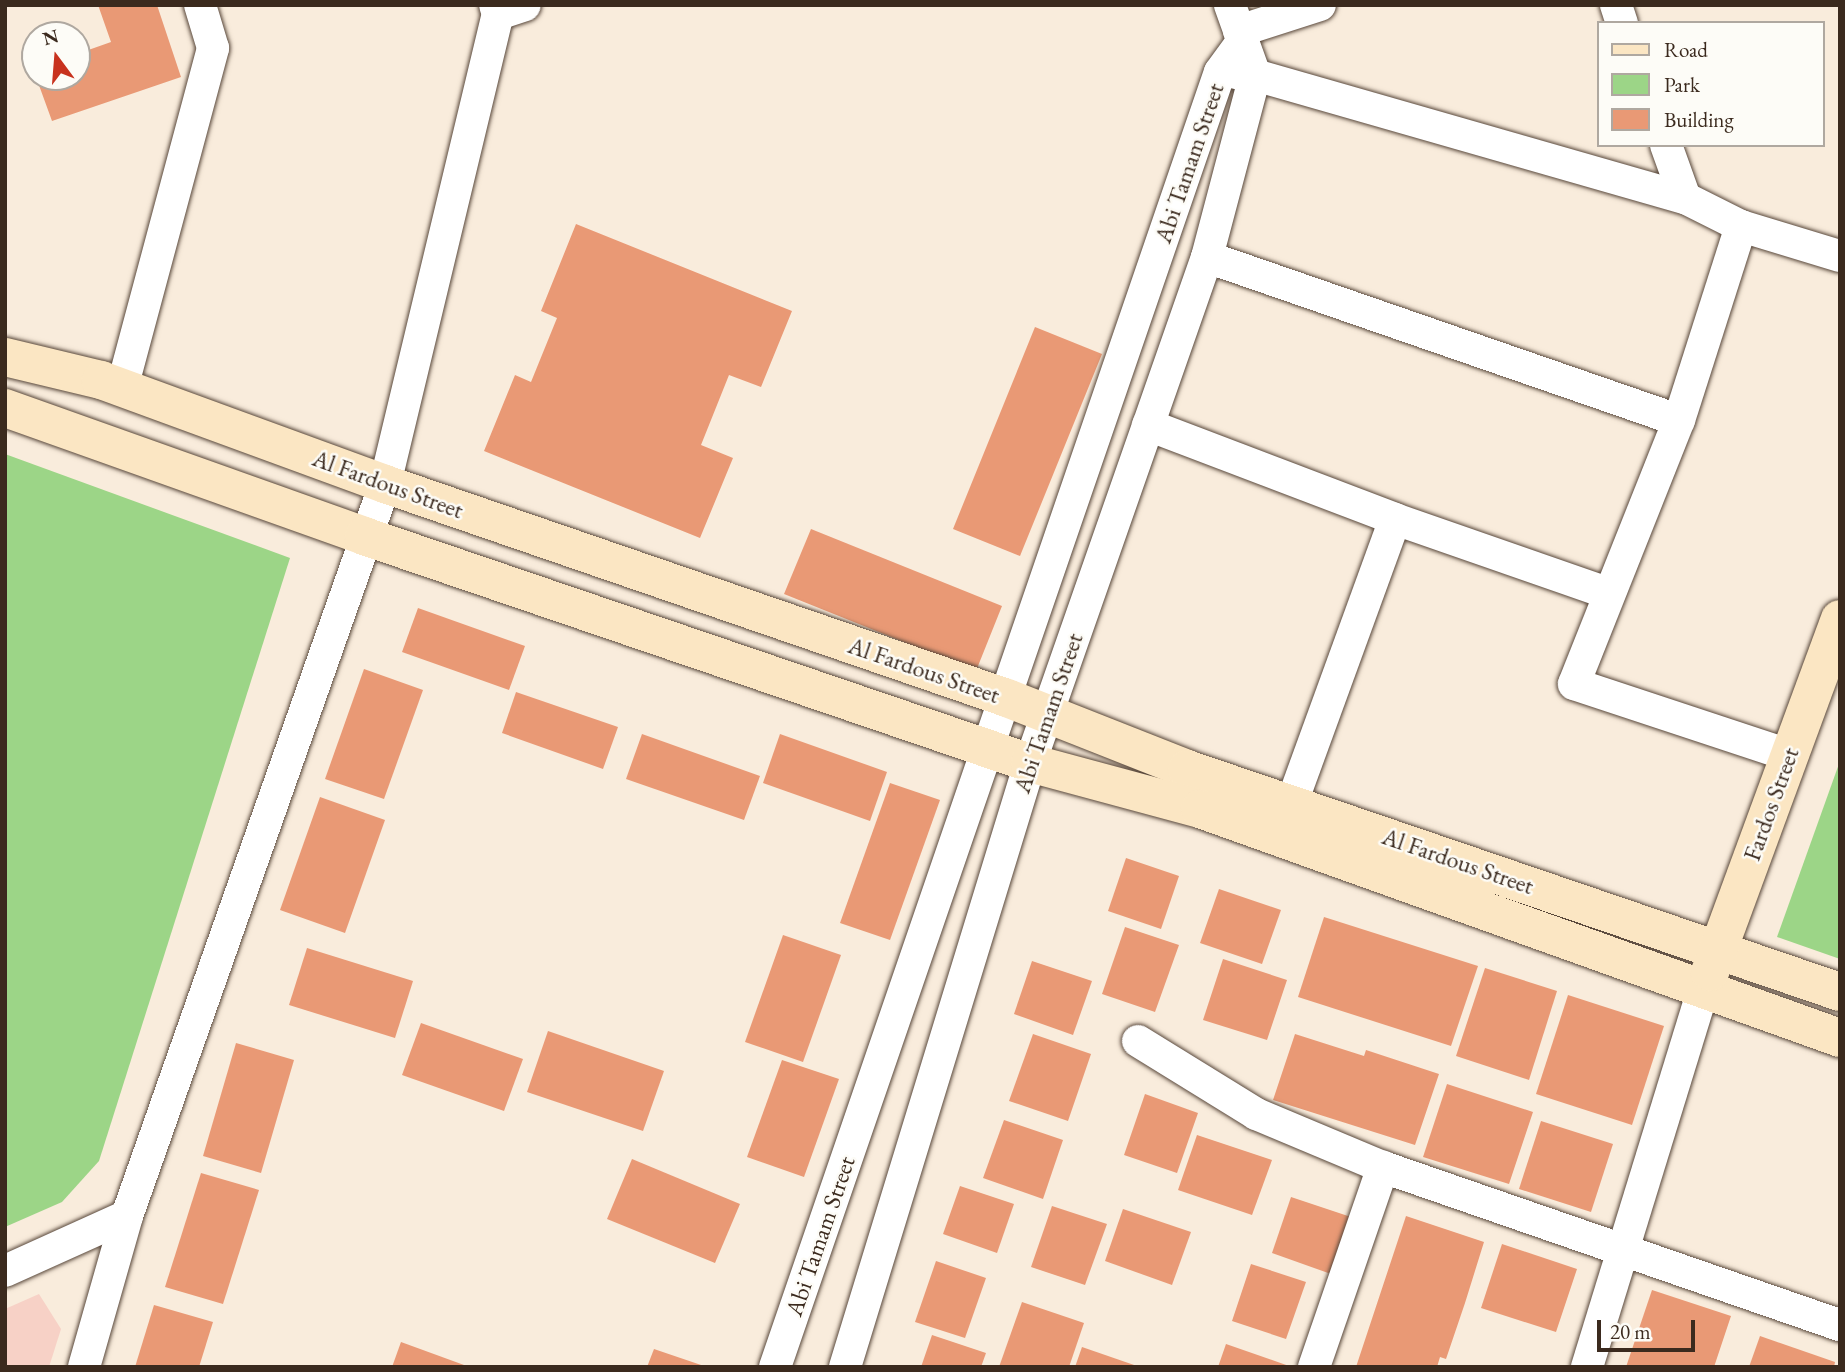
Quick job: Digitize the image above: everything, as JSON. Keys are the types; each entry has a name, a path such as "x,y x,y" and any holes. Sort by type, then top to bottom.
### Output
{"main road":[{"name":"Al Fardous Street","path":"5,356 122,387 385,484 1007,698 1046,716 1291,805 1718,948 1840,992"},
{"name":"Al Fardous Street","path":"5,408 364,536 1030,763 1200,809 1840,1038"},
{"name":"Fardos Street","path":"1703,990 1840,619"}],"street":[{"path":"122,387 213,48 200,5"},
{"path":"1237,26 1320,5"},
{"path":"84,1367 127,1216 364,536 385,484 506,8"},
{"name":"Abi Tamam Street","path":"775,1367 1237,26"},
{"name":"Abi Tamam Street","path":"845,1367 1030,763 1207,257 1255,75 1237,26"},
{"path":"1220,72 1255,75 1685,198 1741,226 1840,256"},
{"path":"1668,147 1685,198"},
{"path":"1741,226 1679,420 1574,684 1789,755"},
{"path":"1207,257 1679,420"},
{"path":"1148,425 1395,519 1608,593"},
{"path":"1291,805 1395,519"},
{"path":"1587,1367 1703,990"},
{"path":"1138,1041 1256,1114 1383,1167 1840,1325"},
{"path":"1314,1367 1383,1167"},
{"path":"5,1271 127,1216"}],"shaded area":[{"path":"39,1294 61,1329 49,1367 5,1367 5,1309"}],"green space":[{"path":"5,454 290,558 99,1161 62,1202 5,1227"},
{"path":"1840,761 1840,959 1777,937"}],"building":[{"path":"98,5 157,5 181,77 52,121 41,91 91,91 91,49 111,42"},
{"path":"576,224 792,311 761,387 729,375 701,445 733,458 700,538 484,451 515,375 531,382 557,318 541,311"},
{"path":"1035,327 1102,354 1020,556 953,529"},
{"path":"811,529 1002,606 976,671 784,594"},
{"path":"418,608 525,646 509,690 402,652"},
{"path":"364,669 423,690 384,799 325,779"},
{"path":"516,692 618,727 603,769 502,733"},
{"path":"642,734 760,776 744,820 626,779"},
{"path":"780,734 887,772 870,821 763,783"},
{"path":"890,783 940,800 890,940 840,923"},
{"path":"320,797 385,820 345,933 280,910"},
{"path":"1126,858 1179,876 1161,929 1108,911"},
{"path":"1219,889 1281,910 1262,964 1200,943"},
{"path":"1324,917 1478,966 1451,1046 1298,997"},
{"path":"1125,927 1179,945 1155,1012 1102,994"},
{"path":"783,935 841,955 803,1062 745,1042"},
{"path":"307,948 413,981 395,1038 289,1005"},
{"path":"1223,959 1287,980 1267,1040 1203,1020"},
{"path":"1032,961 1092,981 1073,1035 1014,1014"},
{"path":"1485,968 1557,991 1529,1080 1456,1056"},
{"path":"1568,995 1664,1026 1632,1125 1536,1094"},
{"path":"421,1023 523,1059 504,1111 402,1075"},
{"path":"548,1031 664,1071 643,1131 527,1092"},
{"path":"1033,1034 1091,1054 1068,1121 1009,1101"},
{"path":"1295,1034 1364,1056 1366,1050 1439,1074 1415,1145 1273,1100"},
{"path":"236,1043 294,1060 261,1173 203,1156"},
{"path":"782,1060 839,1079 804,1177 747,1157"},
{"path":"1447,1084 1533,1112 1509,1184 1423,1157"},
{"path":"1145,1094 1198,1113 1177,1173 1124,1155"},
{"path":"1004,1120 1063,1140 1043,1199 983,1178"},
{"path":"1541,1121 1613,1144 1591,1212 1519,1189"},
{"path":"1197,1135 1272,1160 1252,1215 1178,1190"},
{"path":"632,1159 740,1204 715,1263 607,1219"},
{"path":"201,1173 259,1190 223,1304 165,1287"},
{"path":"960,1186 1014,1204 997,1253 943,1234"},
{"path":"1291,1197 1351,1217 1331,1274 1272,1253"},
{"path":"1052,1206 1107,1224 1085,1285 1031,1267"},
{"path":"1123,1209 1191,1232 1172,1285 1105,1261"},
{"path":"1406,1216 1484,1242 1465,1303 1446,1359 1440,1357 1437,1367 1356,1367"},
{"path":"1502,1244 1577,1269 1556,1332 1481,1308"},
{"path":"936,1261 986,1278 965,1338 915,1322"},
{"path":"1251,1264 1306,1282 1286,1339 1232,1321"},
{"path":"1652,1290 1731,1316 1714,1367 1626,1367"},
{"path":"1022,1302 1084,1323 1069,1367 999,1367"},
{"path":"154,1305 213,1322 199,1367 135,1367"},
{"path":"932,1335 986,1353 981,1367 921,1367"},
{"path":"1760,1336 1835,1362 1834,1367 1749,1367"},
{"path":"401,1342 464,1365 392,1367"},
{"path":"1226,1344 1289,1366 1289,1367 1218,1367"},
{"path":"1082,1347 1137,1366 1137,1367 1075,1367"},
{"path":"654,1349 704,1366 704,1367 647,1367"}]}
